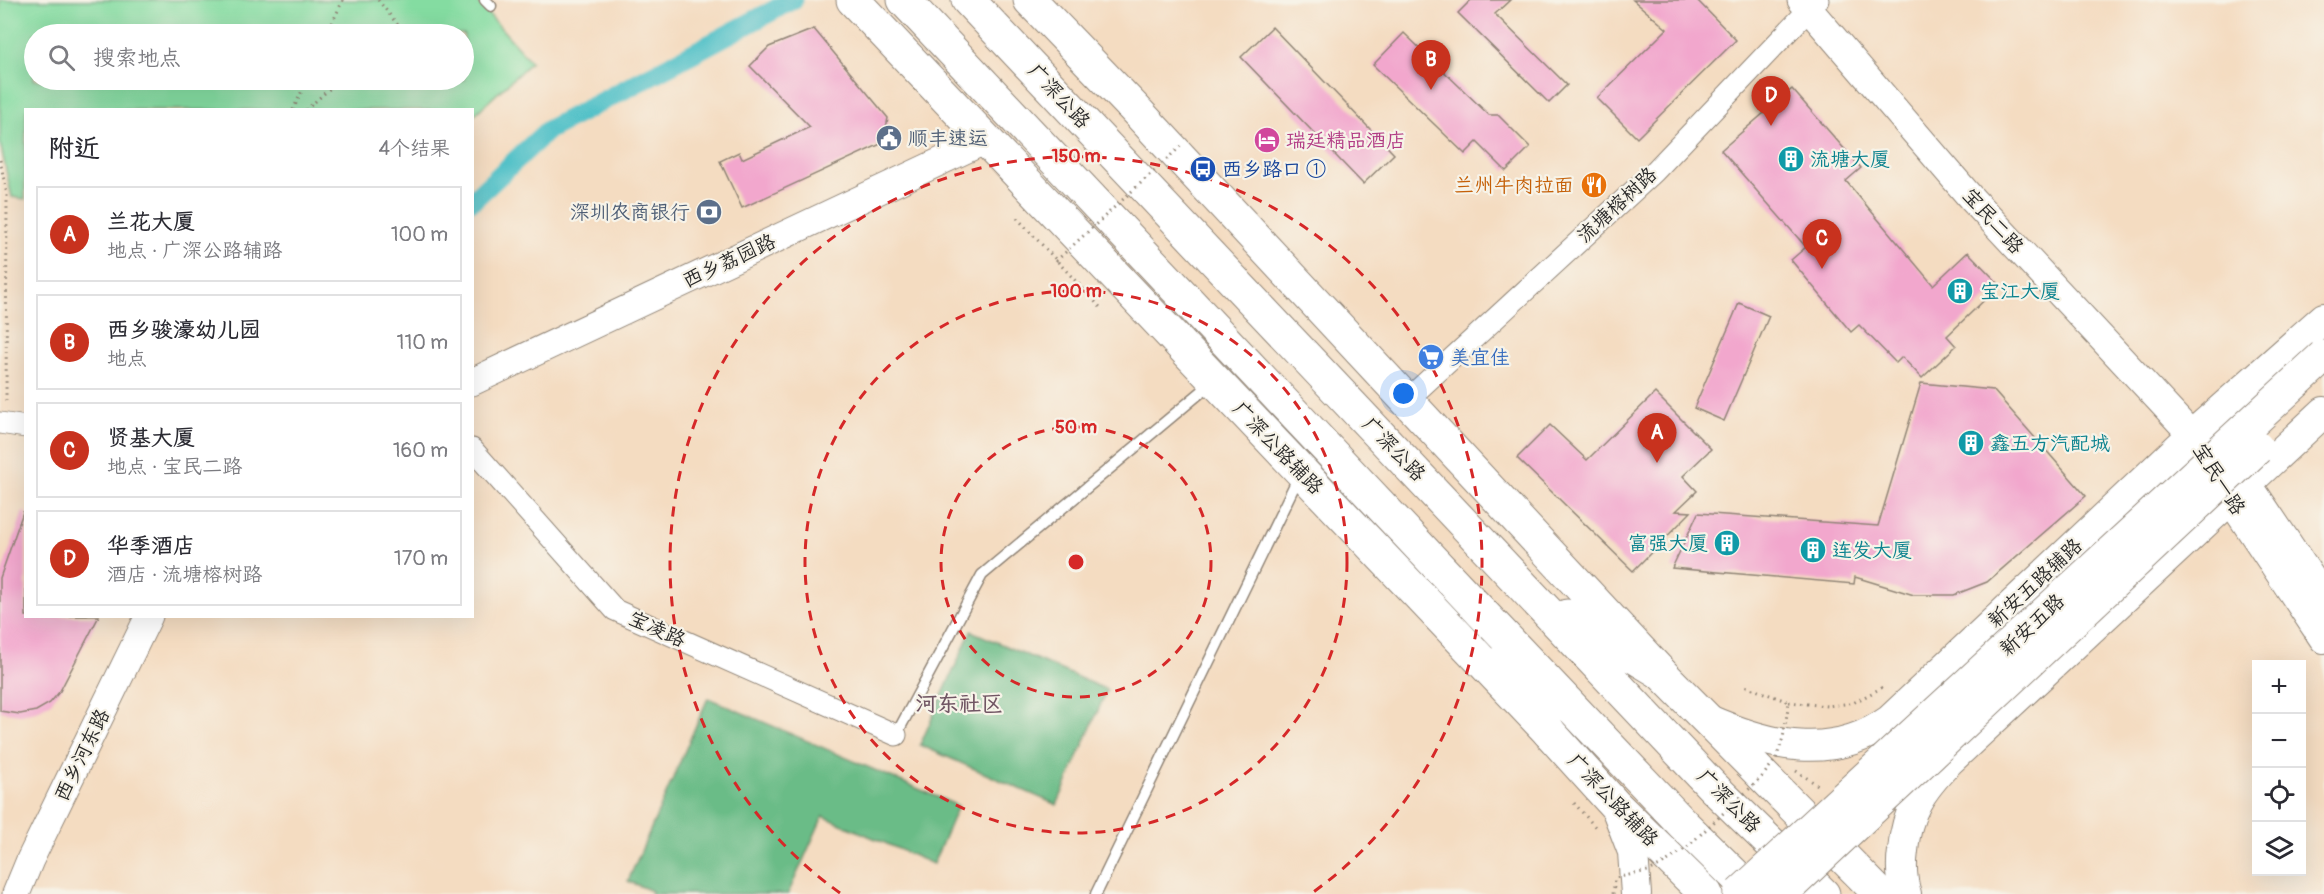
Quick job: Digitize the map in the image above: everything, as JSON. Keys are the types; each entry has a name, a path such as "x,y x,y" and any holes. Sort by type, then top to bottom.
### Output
{"main road":[{"name":"广深公路辅路","path":"853,0 1549,732 1615,805 1706,894"},
{"path":"904,0 1484,615 1684,825 1754,894"},
{"name":"广深公路","path":"968,0 1712,786 1823,894"},
{"path":"1030,0 1133,107 1660,672 1880,894"},
{"name":"新安五路辅路","path":"1708,720 1740,734 1765,741 1801,746 1824,746 1872,733 1890,720 2192,435 2324,318"},
{"name":"新安五路","path":"1740,894 2324,356"},
{"name":"新安五路","path":"1781,894 2324,385"},
{"path":"1906,894 1902,864 1904,834 1911,811 1928,784 1958,753 2324,412"},
{"name":"宝民一路","path":"2192,435 2324,599"},
{"name":"宝民一路","path":"2238,491 2324,638"},
{"path":"1533,595 1660,672"},
{"path":"1484,615 1549,732"},
{"path":"1615,805 1633,852 1636,894"}],"street":[{"name":"流塘榕树路","path":"1407,400 1654,172 1809,2"},
{"name":"宝民二路","path":"1809,2 1971,198 2192,435"},
{"name":"西乡荔园路","path":"474,381 986,140"},
{"path":"0,423 24,427"},
{"name":"宝凌路","path":"474,450 615,610 896,735"},
{"name":"西乡河东路","path":"16,892 148,618"}],"lane":[{"path":"896,735 982,575 1215,381"},
{"path":"1096,894 1301,471"}],"path":[{"path":"332,24 343,0"},
{"path":"378,0 396,24"},
{"path":"294,108 302,90"},
{"path":"308,108 328,90"},
{"path":"1056,261 1181,146"},
{"path":"0,160 7,195 6,401"},
{"path":"1017,218 1100,307"},
{"path":"1742,686 1789,702 1827,706 1853,703 1883,687"},
{"path":"1613,894 1615,878 1660,866 1686,848 1761,778 1776,759 1783,738 1789,702"},
{"path":"1794,770 1822,788"},
{"path":"1575,803 1600,836"}],"green space":[{"path":"0,0 476,0 531,62 474,115 474,108 24,108 24,199 12,197 0,143"},
{"path":"971,631 1107,690 1057,805 920,745"},
{"path":"708,698 958,806 933,864 823,816 788,894 651,894 652,891 628,881"}],"building":[{"path":"1471,0 1510,0 1495,14 1567,85 1549,103 1458,13"},
{"path":"1633,0 1697,0 1736,40 1637,138 1597,98 1667,29"},
{"path":"1272,27 1394,154 1363,184 1241,57"},
{"path":"814,29 888,118 883,143 742,208 720,161 739,152 742,159 810,127 750,66 769,47"},
{"path":"1404,33 1489,115 1498,115 1530,147 1506,171 1477,142 1465,154 1373,65"},
{"path":"1792,89 1861,168 1846,181 1933,285 1968,252 2000,285 1947,336 1956,346 1922,378 1902,357 1896,363 1859,325 1851,332 1791,260 1806,247 1721,150"},
{"path":"1739,303 1769,316 1724,421 1694,408"},
{"name":"鑫五方汽配城","path":"1921,383 1993,390 2086,496 1987,582 1954,595 1914,595 1855,577 1854,584 1672,568 1698,513 1878,526"},
{"path":"1655,393 1711,449 1683,476 1697,491 1676,511 1691,512 1633,571 1517,458 1550,425 1587,460"},
{"path":"24,512 24,618 98,618 60,691 50,703 36,711 20,714 0,711 0,578"}],"waterway":[{"path":"474,199 548,130 793,0"}],"place":[{"name":"西乡骏濠幼儿园","path":"1431,90"},
{"name":"华季酒店","path":"1771,126"},
{"name":"顺丰速运","path":"889,138"},
{"name":"瑞廷精品酒店","path":"1267,140"},
{"name":"流塘大厦","path":"1791,159"},
{"name":"西乡路口 ①","path":"1203,169"},
{"name":"兰州牛肉拉面","path":"1594,185"},
{"name":"深圳农商银行","path":"709,212"},
{"name":"贤基大厦","path":"1822,269"},
{"name":"宝江大厦","path":"1960,291"},
{"name":"美宜佳","path":"1431,357"},
{"name":"鑫五方汽配城","path":"1971,443"},
{"name":"兰花大厦","path":"1657,463"},
{"name":"富强大厦","path":"1727,543"},
{"name":"连发大厦","path":"1813,550"}],"district":[{"name":"河东社区","path":"959,704"}]}
